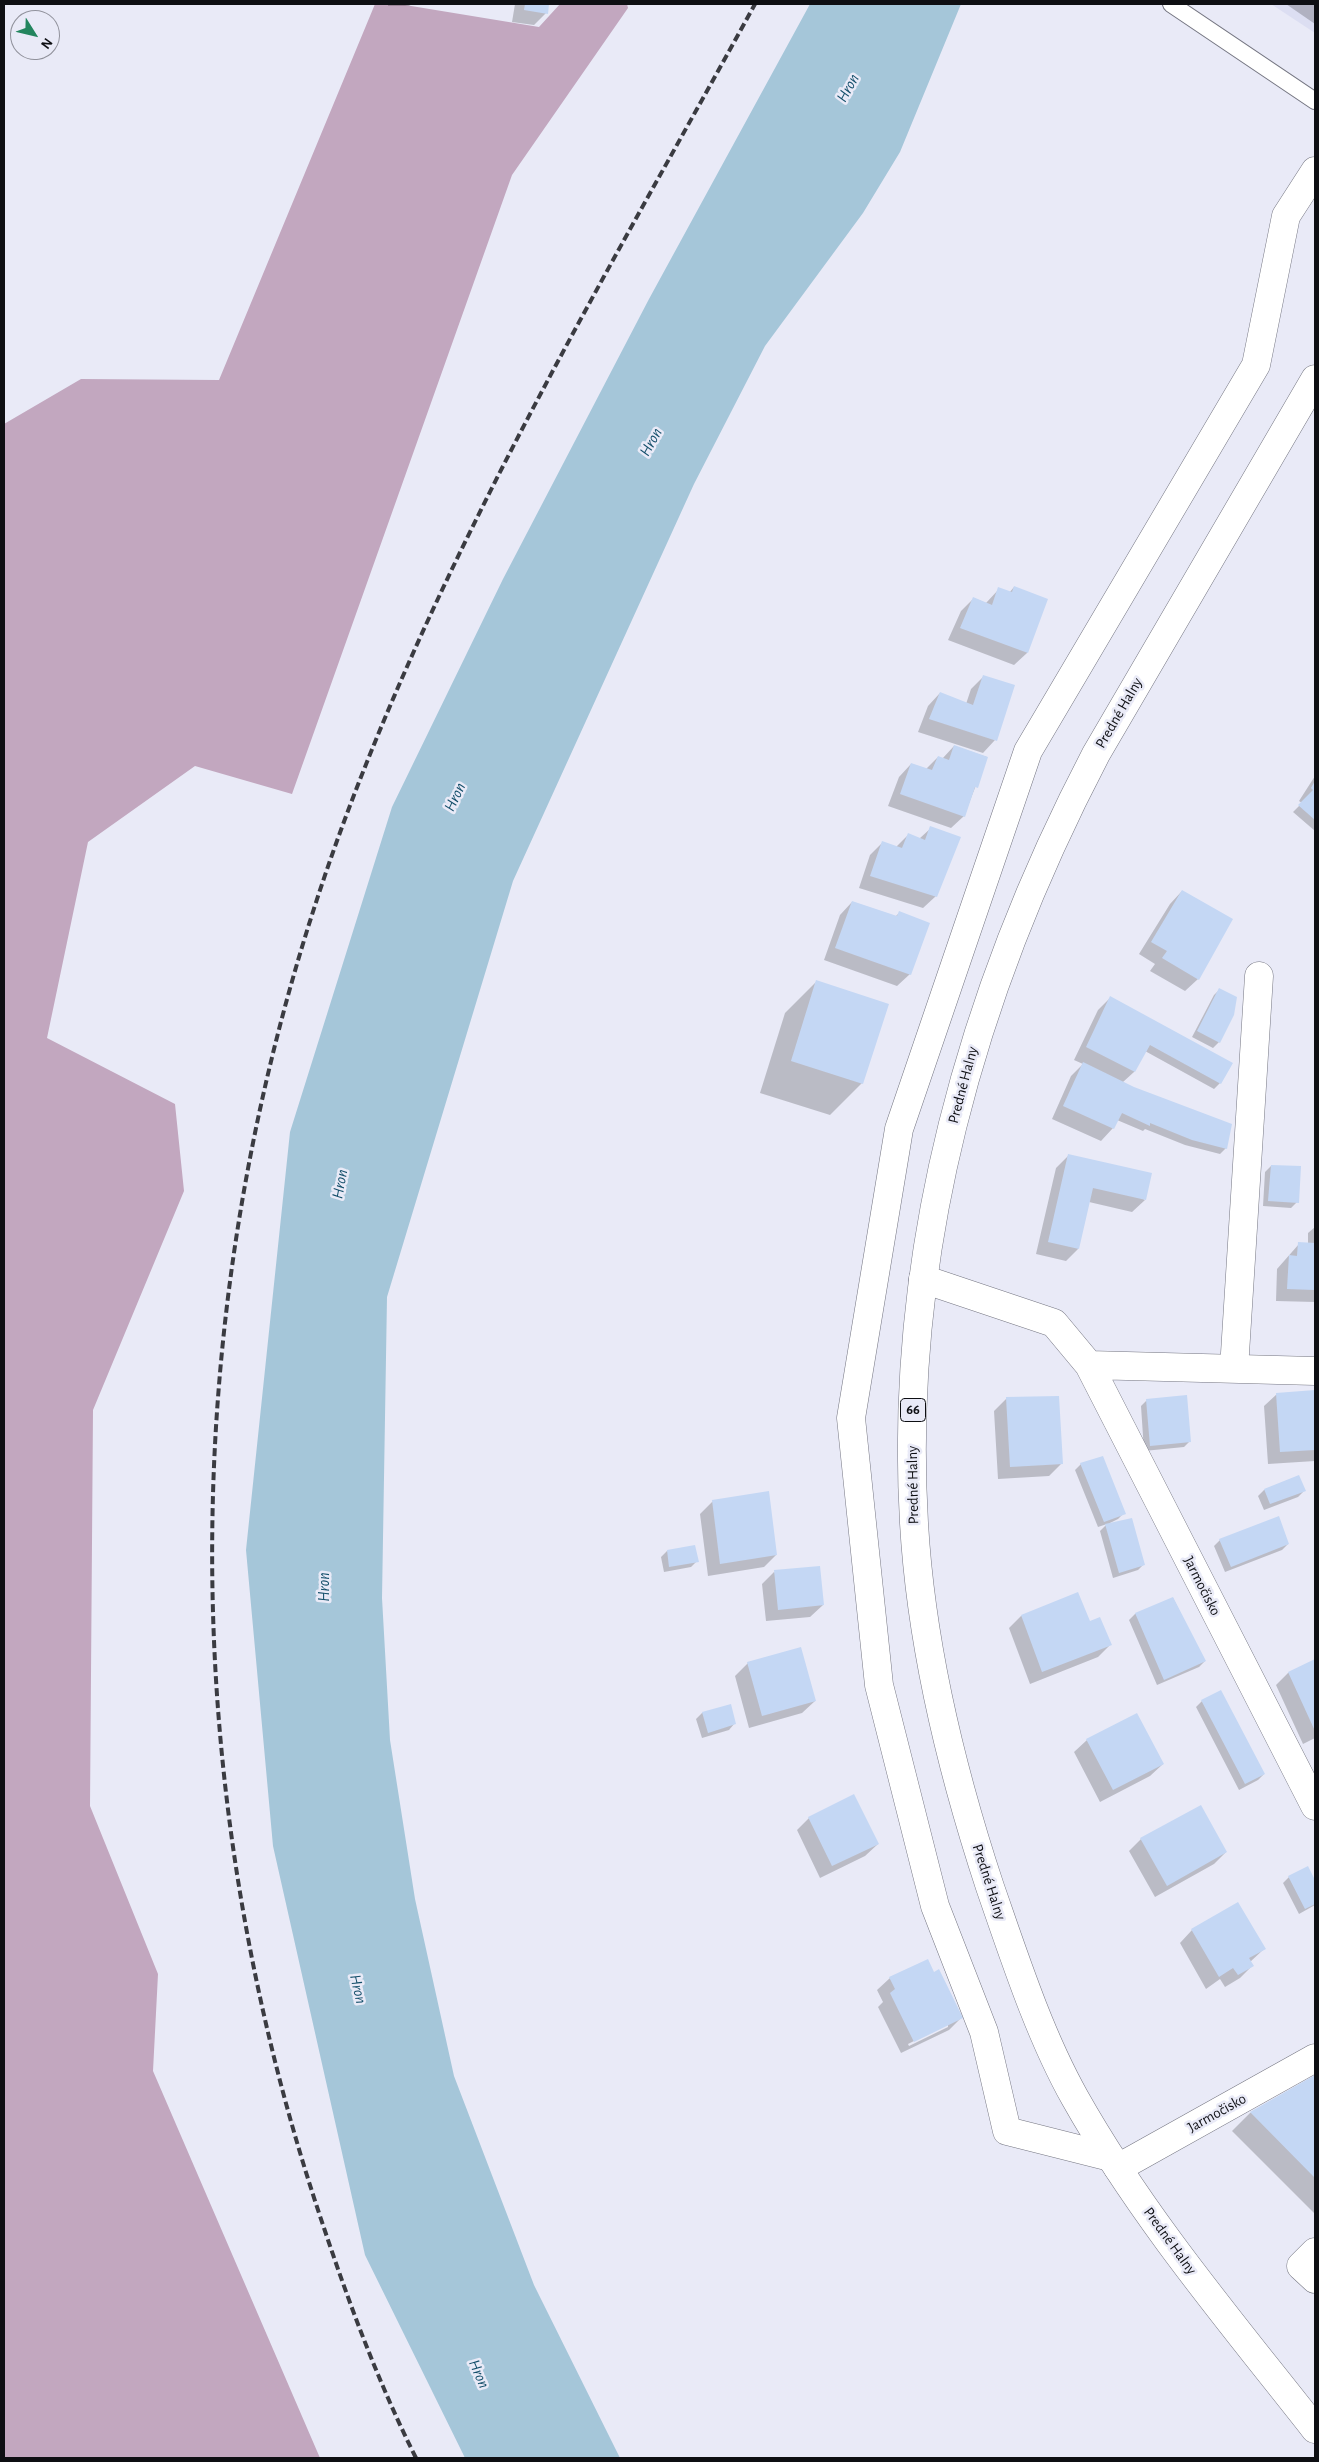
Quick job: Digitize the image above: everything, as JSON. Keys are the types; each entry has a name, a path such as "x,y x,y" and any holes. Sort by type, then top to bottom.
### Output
{"street":[{"path":"1114,2162 1007,2131 984,2032 935,1906 879,1685 851,1418 899,1129 1028,751 1256,365 1286,216 1315,172"},
{"name":"Predné Halny","path":"1315,379 1096,754 1066,810 1001,965 979,1026 941,1171 923,1279 915,1361 912,1450 914,1525 923,1606 939,1699 962,1794 1015,1958 1072,2093 1114,2162 1203,2287 1315,2428"},
{"path":"1234,1369 1259,976"},
{"name":"Jarmočisko","path":"923,1279 1054,1323 1089,1365 1315,1806"},
{"path":"1089,1365 1315,1371"},
{"name":"Jarmočisko","path":"1114,2162 1315,2058"},
{"path":"1315,2252 1301,2266 1315,2279"}],"lane":[{"path":"1171,4 1315,101"}],"shaded area":[{"path":"375,4 399,4 539,27 560,4 627,4 628,8 512,175 292,794 195,766 88,842 47,1038 175,1104 184,1191 93,1410 90,1806 158,1974 153,2071 320,2458 4,2458 4,424 81,379 219,380"},
{"path":"1271,4 1315,4 1315,33"}],"water":[{"name":"Hron","path":"810,4 961,4 900,152 863,213 765,346 694,484 513,881 387,1297 382,1598 390,1740 415,1899 454,2076 534,2285 620,2458 465,2458 365,2255 273,1846 246,1550 290,1132 392,807 503,579 649,299"}],"building":[{"path":"525,4 549,4 548,14 524,10"},
{"path":"1014,586 1048,599 1028,653 960,628 973,597 992,605 998,587 1012,592"},
{"path":"983,675 1015,685 997,741 929,719 940,692 973,705"},
{"path":"954,745 988,757 978,788 975,787 965,817 900,794 911,763 932,770 938,756 949,760"},
{"path":"1315,781 1315,820 1298,805 1313,790 1311,788"},
{"path":"930,826 961,837 937,897 870,876 882,841 902,848 908,833 925,840"},
{"path":"1182,890 1233,919 1199,980 1162,958 1167,951 1151,942"},
{"path":"852,901 897,916 899,911 930,923 911,975 835,948"},
{"path":"816,980 889,1004 863,1084 791,1061"},
{"path":"1219,988 1237,997 1234,1015 1220,1043 1197,1031"},
{"path":"1110,996 1233,1063 1221,1084 1150,1045 1135,1072 1086,1047"},
{"path":"1083,1062 1134,1087 1232,1124 1227,1149 1192,1140 1150,1123 1150,1126 1122,1113 1114,1129 1063,1106"},
{"path":"1068,1154 1152,1173 1146,1200 1093,1188 1079,1249 1048,1242"},
{"path":"1271,1165 1301,1166 1299,1203 1268,1201"},
{"path":"1298,1242 1315,1243 1315,1290 1287,1289 1289,1255 1297,1256"},
{"path":"1315,1390 1315,1450 1280,1452 1276,1393"},
{"path":"1187,1395 1191,1442 1150,1446 1146,1399"},
{"path":"1059,1396 1063,1464 1010,1467 1006,1397"},
{"path":"1103,1456 1126,1514 1104,1522 1080,1463"},
{"path":"1299,1475 1306,1491 1270,1504 1264,1489"},
{"path":"769,1491 777,1555 720,1564 712,1500"},
{"path":"1279,1516 1289,1544 1231,1567 1219,1539"},
{"path":"1132,1518 1145,1565 1119,1573 1105,1524"},
{"path":"695,1545 699,1562 669,1567 667,1550"},
{"path":"820,1566 824,1605 778,1610 774,1570"},
{"path":"1078,1592 1090,1621 1100,1617 1112,1645 1042,1672 1021,1615"},
{"path":"1173,1597 1206,1661 1164,1680 1135,1613"},
{"path":"801,1647 816,1701 762,1716 747,1662"},
{"path":"1315,1659 1315,1731 1288,1672"},
{"path":"1221,1690 1265,1774 1245,1784 1201,1700"},
{"path":"731,1704 736,1724 708,1733 702,1712"},
{"path":"1137,1713 1164,1764 1113,1790 1086,1739"},
{"path":"854,1794 879,1844 832,1866 808,1817"},
{"path":"1201,1805 1227,1852 1167,1886 1140,1838"},
{"path":"1308,1866 1315,1880 1315,1904 1305,1909 1288,1876"},
{"path":"1238,1902 1266,1949 1249,1958 1254,1966 1238,1975 1233,1968 1219,1977 1191,1929"},
{"path":"928,1959 934,1972 939,1969 963,2018 914,2042 890,1993 895,1989 889,1977"},
{"path":"1315,2075 1315,2178 1250,2112"}],"railway":[{"path":"416,2458 402,2430 366,2344 324,2228 272,2051 237,1871 217,1690 213,1509 224,1328 252,1149 295,971 354,795 396,692 441,591 490,492 594,295 755,4"}]}
